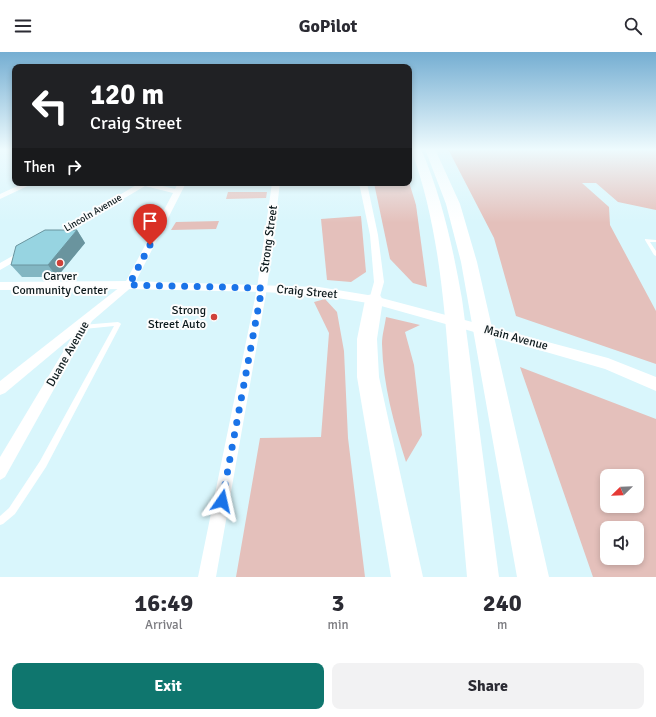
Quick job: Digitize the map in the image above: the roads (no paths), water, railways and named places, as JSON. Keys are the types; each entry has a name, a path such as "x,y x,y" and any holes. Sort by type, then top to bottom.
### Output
{"highway":[{"path":"425,174 435,203 447,260 453,299 483,577"},
{"path":"440,174 452,204 469,262 533,577"},
{"path":"374,300 367,339 368,377 407,577"}],"street":[{"path":"0,197 24,186"},
{"name":"Lincoln Avenue","path":"0,267 138,186"},
{"path":"154,186 177,192"},
{"name":"Duane Avenue","path":"0,472 91,315 129,285 180,186"},
{"name":"Strong Street","path":"207,577 262,288 276,186"},
{"path":"364,186 374,235 379,282 374,300"},
{"name":"Craig Street","path":"0,286 129,285 262,288 319,291 374,300"},
{"name":"Main Avenue","path":"374,300 608,364 656,384"},
{"path":"0,389 91,315"}],"lane":[{"path":"656,241 647,240 656,256"},
{"path":"0,521 12,511 43,464 118,324 84,327"}],"place":[{"name":"Carver Community Center","path":"60,263"},
{"name":"Strong Street Auto","path":"214,317"}]}
